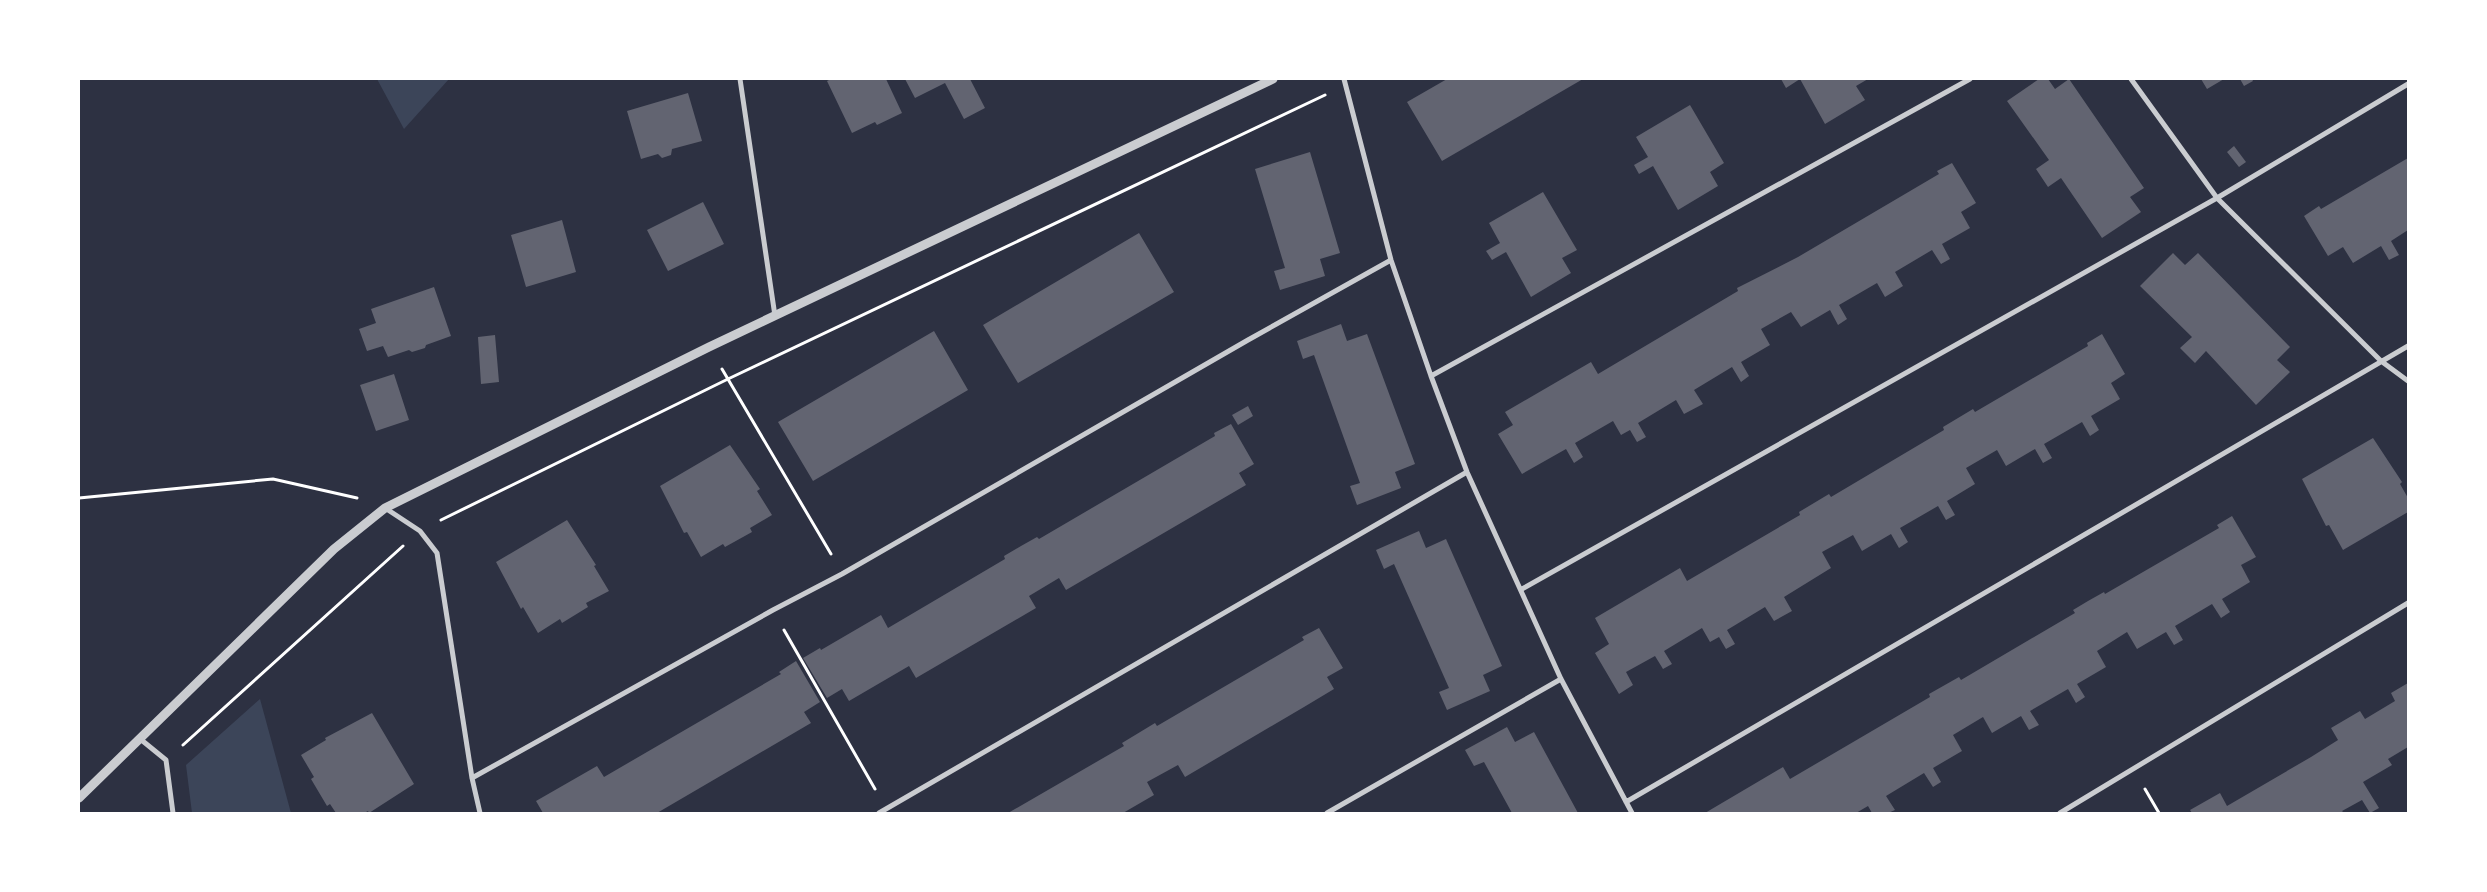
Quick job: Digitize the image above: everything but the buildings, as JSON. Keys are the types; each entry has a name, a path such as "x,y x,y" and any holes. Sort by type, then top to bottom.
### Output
{"street":[{"path":"740,79 775,316"},
{"path":"79,798 327,556 385,508 710,347 1273,79"},
{"path":"1344,79 1391,260 1467,472 1522,589 1561,679 1632,813"},
{"path":"1431,376 1970,79"},
{"path":"2131,79 2217,198 2381,361 2408,381"},
{"path":"1522,589 2217,198 2408,84"},
{"path":"472,778 773,610 842,574 1391,260"},
{"path":"1626,802 2408,346"},
{"path":"880,813 1467,472"},
{"path":"385,508 420,531 437,553 472,778 480,813"},
{"path":"2060,813 2408,603"},
{"path":"1326,813 1561,679"},
{"path":"139,738 166,760 173,813"}],"path":[{"path":"166,760 420,531 728,379 1346,86"},
{"path":"710,347 842,574"},
{"path":"79,498 273,479 341,493 385,508"},
{"path":"773,610 886,810"}],"shaded area":[{"path":"377,79 449,79 404,129"},
{"path":"260,699 291,813 192,813 186,765"}]}
